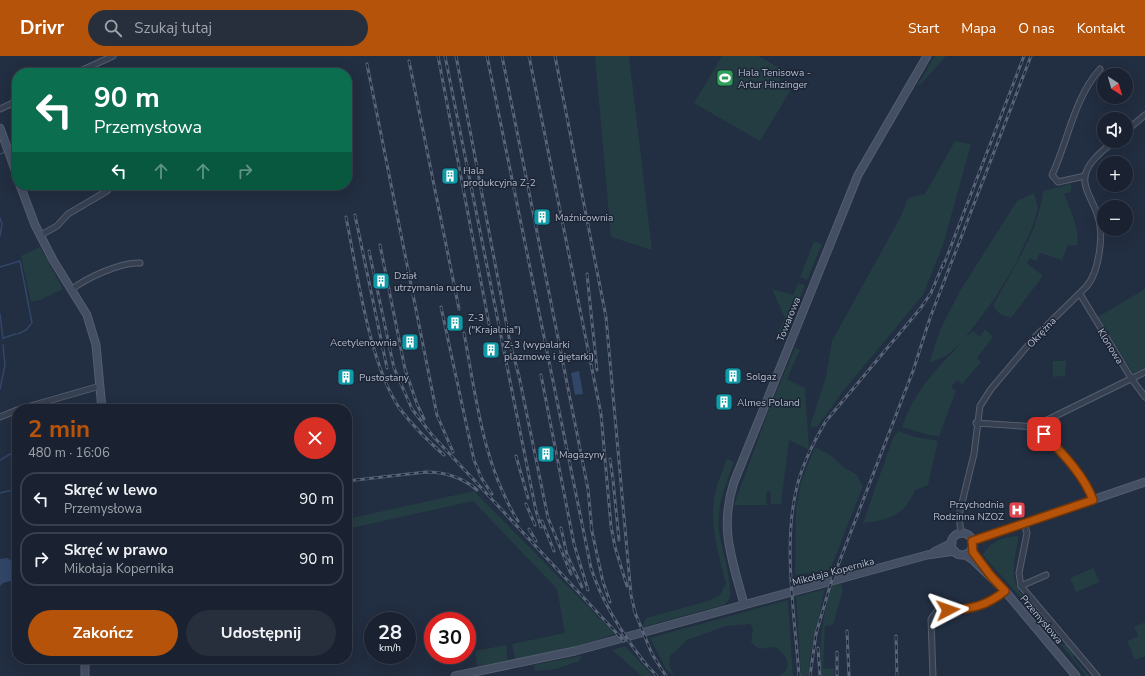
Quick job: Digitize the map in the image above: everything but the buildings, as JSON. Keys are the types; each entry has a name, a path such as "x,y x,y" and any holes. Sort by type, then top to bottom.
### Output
{"main road":[{"name":"Towarowa","path":"744,604 733,564 727,528 727,510 734,482 858,175 927,56"},
{"path":"0,128 3,143 12,164"},
{"path":"22,190 40,235 58,268 82,304 90,323 96,345 102,404"},
{"path":"972,541 1145,482"},
{"path":"961,534 968,535 972,541 972,549 965,555 955,551 952,543 955,537 961,534"},
{"name":"Mikołaja Kopernika","path":"927,555 952,543"},
{"name":"Przemysłowa","path":"972,549 991,576 1076,676"},
{"name":"Mikołaja Kopernika","path":"455,676 575,651 927,555 955,551"},
{"name":"Przemysłowa","path":"965,555 991,576"},
{"path":"85,664 85,676"}],"street":[{"path":"87,68 112,56"},
{"path":"1097,72 1093,77 1074,116 1052,175 1058,182 1085,176 1088,168 1095,158 1106,148"},
{"path":"0,109 12,103"},
{"path":"1133,125 1145,115"},
{"name":"Okrężna","path":"961,534 959,515 974,454 976,423 980,406 991,389 1035,337 1080,294 1091,282 1095,274 1101,231 1098,216 1087,189 1085,176"},
{"path":"40,235 57,226 68,214 108,190"},
{"path":"72,289 106,271 140,263"},
{"name":"Klonowa","path":"1080,294 1131,378 1145,397"},
{"path":"1037,427 1041,423 1145,372"},
{"path":"37,404 100,386"},
{"path":"0,417 12,412"},
{"path":"976,423 1037,427 1079,474 1091,492 1093,500"},
{"path":"1024,523 1026,533 1019,573 1021,586 1097,676"},
{"path":"1021,586 1046,575"},
{"path":"933,676 931,619 934,614 938,611 973,609 996,598 1005,591"}],"green space":[{"path":"595,56 629,56 652,250 611,237"},
{"path":"722,56 758,56 783,70 779,81 792,88 760,141 694,103"},
{"path":"935,56 946,56 920,85 918,84"},
{"path":"955,141 971,144 943,245 923,295 843,391 817,427 810,426 826,377 832,341 900,218 908,198 925,194"},
{"path":"1071,184 1071,192 1064,194 1076,226 1078,239 1077,245 1068,245 1062,260 1040,253 1036,261 1030,258 1027,263 1043,276 1011,318 1000,314 993,306 1030,237 1036,222 1043,191"},
{"path":"1034,193 1038,208 1032,228 1015,265 995,298 965,338 973,331 980,337 985,329 993,337 977,358 981,362 962,384 957,380 951,387 956,391 939,436 929,435 902,427 913,402 927,381 962,342 946,356 929,363 941,328 960,291 1017,201"},
{"path":"814,241 822,244 807,280 800,277"},
{"path":"40,247 63,289 40,300 31,302 21,256"},
{"path":"798,283 805,285 785,335 778,332 785,318 772,289 793,295"},
{"path":"1145,289 1145,367 1133,373 1098,317"},
{"path":"795,348 800,350 787,379 805,388 809,450 789,440 781,504 771,504 770,491 766,492 767,505 734,505 771,404"},
{"path":"1053,361 1066,361 1065,376 1053,377"},
{"path":"898,431 915,437 938,441 928,485 915,490 906,506 895,515 881,520 863,523 893,438"},
{"path":"815,447 832,456 843,467 856,474 863,486 830,570 795,575 796,509 801,482"},
{"path":"727,459 734,462 722,496 718,522 720,539 729,579 729,599 724,605 642,627 646,618 708,601 720,595 726,583 715,537 713,513 716,489"},
{"path":"474,491 615,634 572,648 516,661 512,644 565,633 557,589 473,501 352,528 352,518"},
{"path":"1019,536 1014,568 1015,582 1018,589 1023,596 1026,595 1038,610 1037,613 1063,645 1067,644 1075,654 1073,657 1089,676 1086,676 1029,604 1021,598 983,555 989,546 994,543 1008,537"},
{"path":"1093,568 1100,582 1076,592 1070,578"},
{"path":"841,583 843,590 833,625 825,626 823,669 834,668 834,676 822,676 820,653 826,608 832,585"},
{"path":"825,589 810,656 808,676 801,676 796,597"},
{"path":"788,600 793,676 779,676 787,669 788,665 786,658 776,647 762,649 754,645 751,642 753,628 750,624 726,626 687,640 670,656 669,665 674,676 666,669 650,638"},
{"path":"1145,622 1145,656 1135,660 1127,641 1138,636 1134,627"},
{"path":"506,645 508,662 477,666 476,651"},
{"path":"625,646 653,676 642,676 612,650"},
{"path":"581,656 579,661 556,669 535,671 534,665"}],"water":[{"path":"579,371 583,394 575,395 571,373"},
{"path":"7,558 12,561 12,580 3,583 0,586 0,559"}],"waterway":[{"path":"0,154 5,152"},
{"path":"0,218 2,224 0,236"},
{"path":"0,267 20,261 32,323 26,330 18,334"},
{"path":"0,314 3,339"},
{"path":"3,338 16,334"},
{"path":"0,389 5,365 3,345"},
{"path":"0,460 12,453"},
{"path":"0,493 12,490"}],"railway":[{"path":"438,56 489,324"},
{"path":"445,56 536,511 541,527"},
{"path":"456,56 510,343 519,376 548,518 571,574"},
{"path":"487,56 591,568 607,606 645,663"},
{"path":"502,56 588,489 592,531"},
{"path":"529,56 601,414 611,526 615,547 627,586"},
{"path":"555,56 606,317 631,595 636,616"},
{"path":"943,267 1024,56"},
{"path":"810,676 816,634 830,586 913,371 930,318 1031,56"},
{"path":"409,61 459,309"},
{"path":"367,64 437,415 453,452"},
{"path":"355,215 387,368"},
{"path":"346,217 372,343 389,390 400,409 410,421 426,439 444,455"},
{"path":"380,245 405,369 417,404 424,419"},
{"path":"369,251 394,368 412,409 432,435 624,641"},
{"path":"799,676 791,583 790,535 796,491 804,464 826,421 920,309 931,293 944,262"},
{"path":"587,274 597,370"},
{"path":"441,307 474,460 482,479 492,494"},
{"path":"464,333 482,430 496,477 518,521"},
{"path":"541,375 574,544 588,590"},
{"path":"516,456 528,498"},
{"path":"610,459 619,540"},
{"path":"352,480 433,472 453,476 466,482 477,490"},
{"path":"526,504 535,525"},
{"path":"542,521 554,551"},
{"path":"591,527 603,582 610,602"},
{"path":"561,528 567,555 582,587"},
{"path":"529,529 536,541"},
{"path":"634,610 652,654 666,676"},
{"path":"847,631 849,676"},
{"path":"896,636 897,676"},
{"path":"818,648 820,676"},
{"path":"837,652 837,676"},
{"path":"642,660 657,676"}],"place":[{"name":"Hala Tenisowa - Artur Hinzinger","path":"725,78"},
{"name":"Hala produkcyjna Z-2","path":"450,176"},
{"name":"Maźnicownia","path":"542,217"},
{"name":"Dział utrzymania ruchu","path":"381,281"},
{"name":"Z-3 (\"Krajalnia\")","path":"455,323"},
{"name":"Acetylenownia","path":"410,342"},
{"name":"Z-3 (wypalarki plazmowe i giętarki)","path":"491,350"},
{"name":"Solgaz","path":"733,376"},
{"name":"Pustostany","path":"346,377"},
{"name":"Almes Poland","path":"724,402"},
{"name":"Magazyny","path":"546,454"},
{"name":"Przychodnia Rodzinna NZOZ","path":"1017,510"}],"route":[{"path":"948,610 973,609 996,598 1005,591 991,576 973,552 972,541 1093,500 1091,492 1079,474 1044,434"}]}
